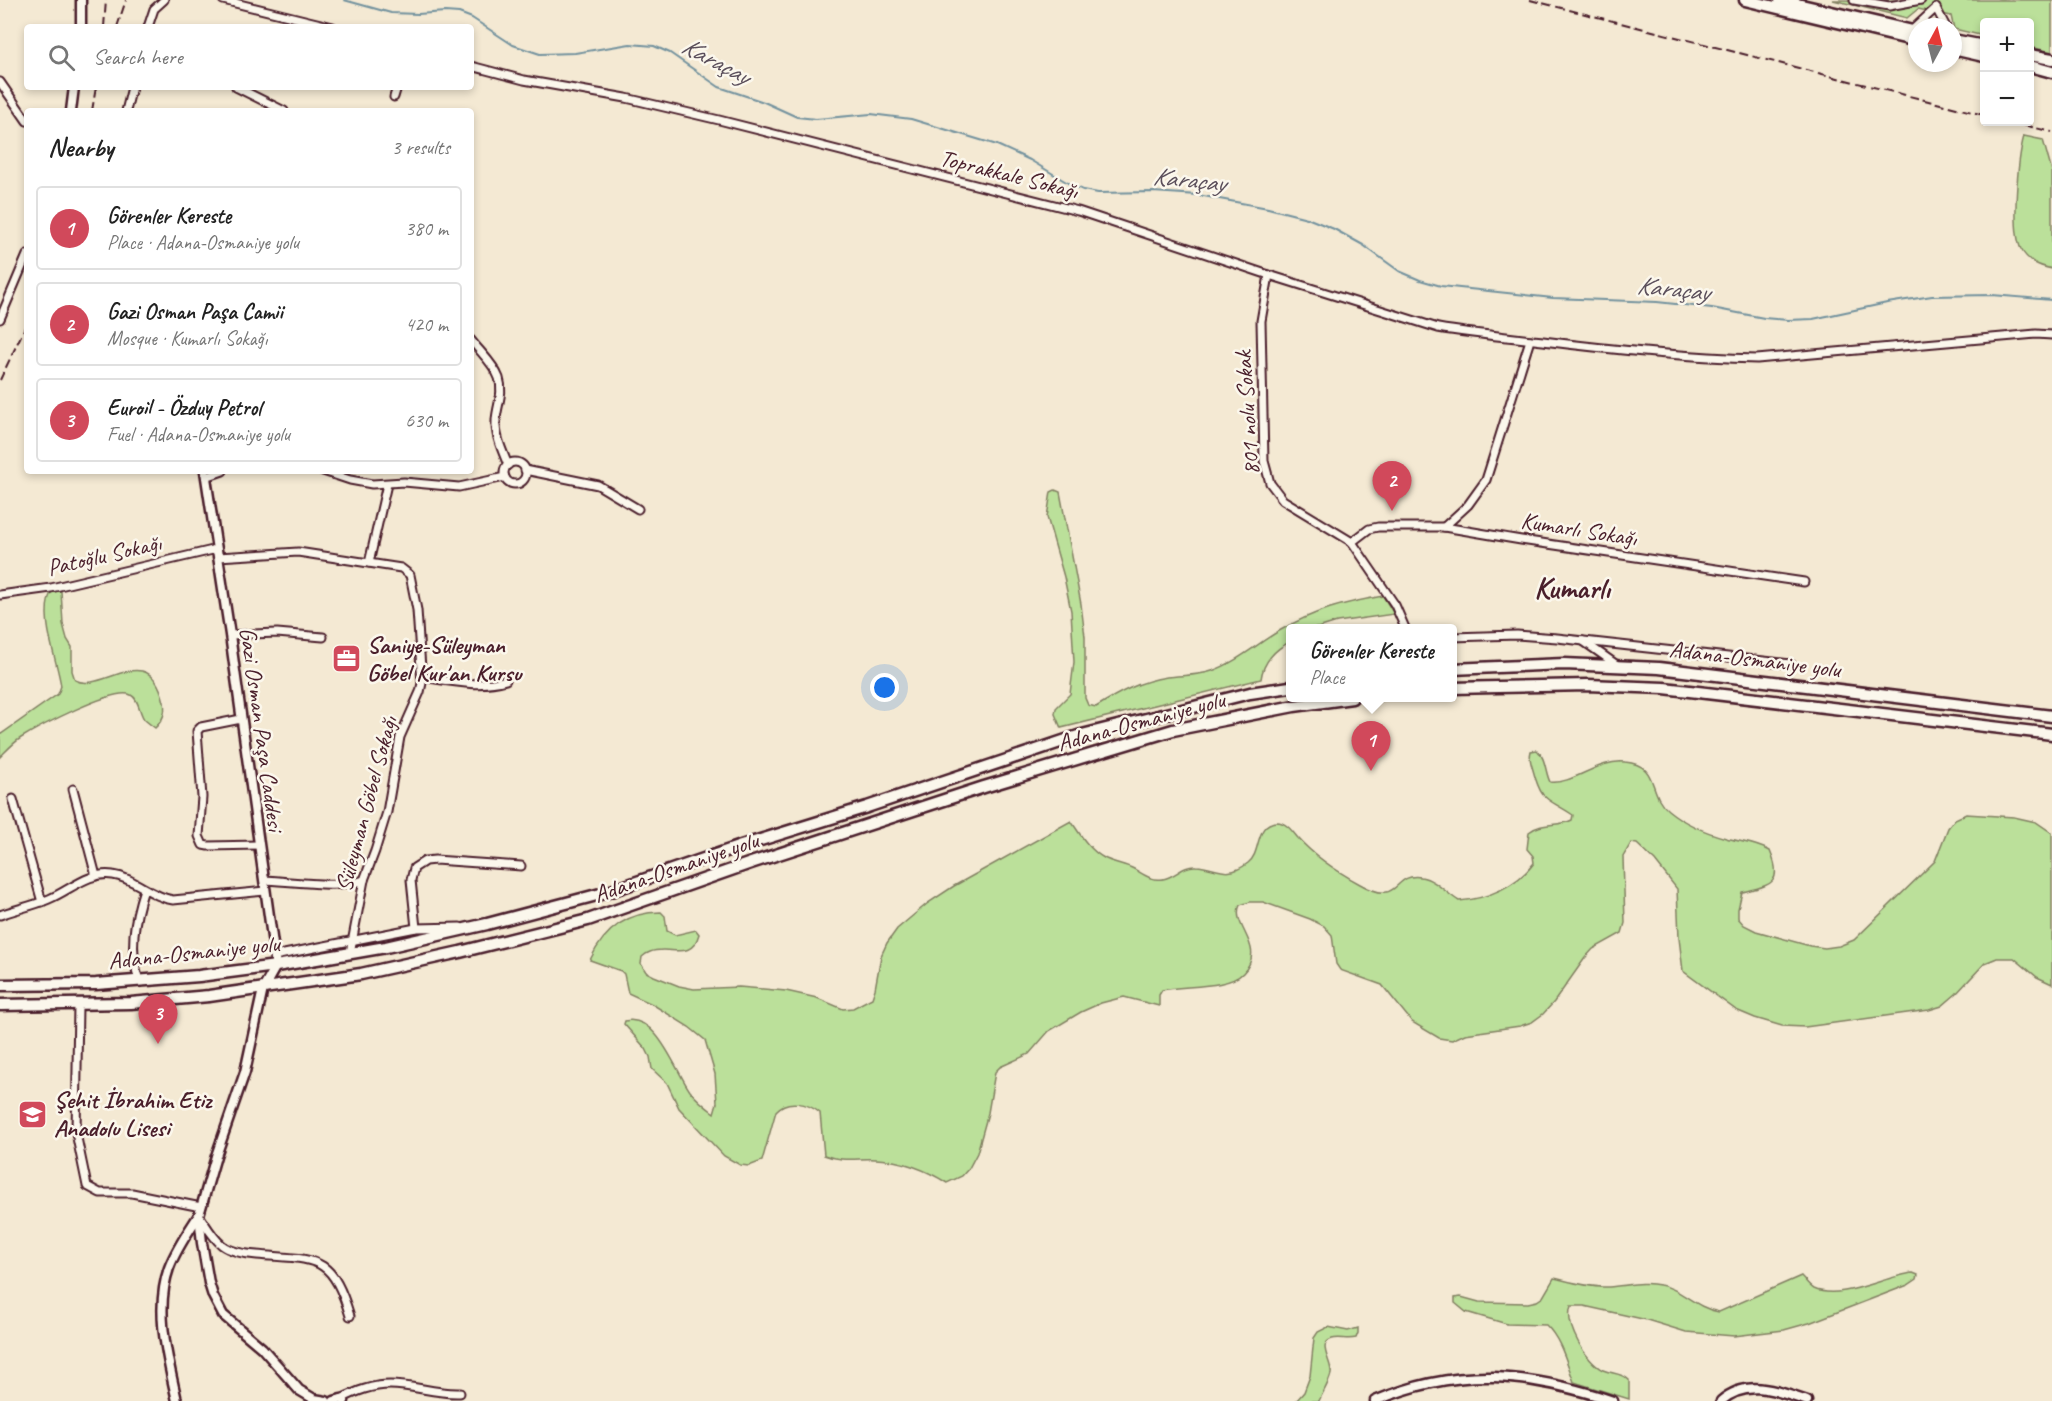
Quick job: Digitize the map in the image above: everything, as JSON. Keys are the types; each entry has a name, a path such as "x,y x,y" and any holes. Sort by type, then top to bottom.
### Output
{"highway":[{"path":"1745,0 1908,39"},
{"path":"1780,0 1908,30"},
{"path":"1962,42 1980,45"},
{"path":"1962,51 1980,55"},
{"path":"2034,56 2052,59"},
{"path":"2034,67 2052,72"},
{"name":"Adana-Osmaniye yolu","path":"1457,669 1564,664 1659,668 2052,716"},
{"name":"Adana-Osmaniye yolu","path":"1457,688 1588,685 1664,688 2052,734"},
{"name":"Adana-Osmaniye yolu","path":"0,985 64,985 139,981 275,961 350,953 471,928 608,892 751,842 867,807 1078,736 1250,693 1286,688"},
{"name":"Adana-Osmaniye yolu","path":"0,1005 78,1005 163,1001 362,974 460,952 588,920 751,863 984,787 1173,730 1323,702"}],"street":[{"path":"81,0 81,24"},
{"path":"149,24 154,9 164,0"},
{"path":"224,0 321,24"},
{"path":"1854,0 1889,6 1921,0"},
{"path":"1925,18 1936,4 1942,18"},
{"name":"Toprakkale Sokağı","path":"474,67 524,80 626,98 709,117 1078,211 1269,275 1438,328 1530,340 1712,358 1757,359 2026,334 2052,335"},
{"path":"0,82 24,117"},
{"path":"72,108 74,90"},
{"path":"127,108 131,90"},
{"path":"242,90 278,108"},
{"path":"394,97 396,90"},
{"path":"0,319 24,262"},
{"name":"801 nolu Sokak","path":"1269,275 1262,309 1261,334 1264,452 1267,477 1283,500 1352,542"},
{"path":"1444,527 1468,505 1486,480 1530,340"},
{"path":"474,344 491,364 499,379 500,398 496,428 508,465"},
{"path":"525,470 525,477 517,484 510,483 505,477 504,470 508,465 518,463 525,470 598,485 638,509"},
{"name":"Gazi Osman Paşa Caddesi","path":"205,474 230,635 275,961"},
{"path":"333,474 362,483 404,482 459,487 505,477"},
{"path":"369,563 387,484"},
{"name":"Kumarlı Sokağı","path":"1352,542 1369,529 1378,527 1444,527 1804,582"},
{"path":"1352,542 1395,605 1403,624"},
{"name":"Süleyman Göbel Sokağı","path":"217,553 298,552 401,568 410,575 417,610 422,677 420,692 400,737 383,827 364,879 350,953"},
{"name":"Patoğlu Sokağı","path":"0,594 51,588 217,553"},
{"path":"230,635 278,633 323,637"},
{"path":"1457,637 1517,635 1581,640 1791,664"},
{"path":"1581,640 1617,665"},
{"path":"422,677 477,684 506,680"},
{"path":"241,719 198,728 201,797 199,836 203,845 208,846 259,845"},
{"path":"73,789 96,876"},
{"path":"13,799 42,902"},
{"path":"416,928 411,880 414,868 422,862 435,860 521,866"},
{"path":"0,915 42,902 96,876 117,875 160,897 173,900 265,891"},
{"path":"264,880 342,884 364,879"},
{"path":"139,981 134,962 133,933 144,889"},
{"path":"177,1401 163,1325 163,1293 174,1256 200,1211 216,1156 243,1080 263,989 275,961 353,940 416,928 435,926 471,928"},
{"path":"78,1005 76,1133 87,1186 100,1193 132,1193 200,1211 222,1245 234,1251 321,1264 336,1281 350,1316"},
{"path":"200,1211 208,1283 223,1315 262,1348 299,1390 314,1399 326,1401"},
{"path":"1375,1401 1393,1393 1443,1381 1494,1376 1554,1383 1613,1401"},
{"path":"340,1400 365,1389 391,1385 433,1392 460,1393"},
{"path":"1721,1401 1732,1393 1751,1387 1765,1388 1807,1401"}],"green space":[{"path":"1833,0 2052,0 2052,52 2034,48 2034,18 1980,18 1980,35 1962,31 1962,18 1951,18 1951,16 1918,9 1907,18"},
{"path":"2024,136 2043,140 2052,172 2052,269 2030,260 2021,249 2018,239 2016,193"},
{"path":"1055,490 1060,492 1081,604 1085,637 1085,698 1088,705 1096,707 1121,692 1148,681 1212,671 1238,658 1286,627 1286,644 1271,657 1264,667 1261,679 1061,728 1055,714 1056,708 1070,694 1074,662 1071,611 1047,517 1051,492"},
{"path":"61,591 63,624 72,647 72,671 75,680 86,683 136,670 148,673 157,683 165,710 155,728 144,719 136,699 131,695 122,694 109,697 76,709 30,733 15,742 0,757 0,735 58,694 61,686 47,613 51,592"},
{"path":"1383,596 1394,614 1337,622 1292,624 1330,608"},
{"path":"1537,750 1542,757 1550,782 1568,780 1605,764 1625,762 1636,764 1644,768 1648,774 1662,803 1681,819 1710,833 1754,844 1770,851 1776,870 1775,877 1767,885 1742,892 1738,918 1744,925 1756,931 1810,946 1825,948 1854,940 1935,861 1948,828 1955,819 1966,814 2014,817 2036,822 2052,833 2052,984 2037,977 2014,958 1997,958 1985,963 1942,1006 1929,1010 1805,1027 1782,1026 1755,1018 1736,1010 1683,971 1677,889 1655,861 1637,844 1631,843 1623,857 1625,923 1622,933 1593,949 1554,1002 1532,1022 1520,1026 1465,1034 1452,1040 1439,1038 1412,1022 1382,985 1340,970 1336,964 1332,935 1324,926 1263,902 1250,902 1240,905 1238,913 1252,954 1250,963 1236,978 1216,984 1162,990 1159,995 1159,1006 1124,997 1101,1003 1049,1031 1029,1054 1000,1067 995,1072 988,1113 977,1153 962,1176 947,1183 922,1170 895,1161 843,1159 824,1155 820,1113 798,1103 786,1104 776,1111 762,1161 749,1166 740,1165 724,1156 679,1108 667,1083 652,1069 646,1049 624,1024 625,1021 636,1021 647,1026 664,1046 690,1091 714,1113 717,1103 715,1074 705,1040 652,1004 628,993 624,974 621,971 590,960 602,940 618,925 638,915 661,912 665,916 667,931 675,935 696,930 699,934 691,948 679,951 657,950 642,957 641,964 646,972 654,976 694,989 739,987 786,991 817,998 843,1009 853,1008 872,998 881,956 897,929 928,903 954,886 1071,821 1085,841 1099,855 1155,879 1167,878 1191,866 1234,871 1252,858 1265,827 1280,822 1292,830 1312,852 1327,864 1373,890 1390,891 1405,879 1421,877 1436,884 1459,901 1470,900 1510,885 1534,863 1533,856 1527,849 1529,832 1539,827 1572,820 1573,815 1547,798 1539,789 1530,759 1531,751"},
{"path":"1913,1273 1918,1275 1917,1279 1908,1285 1809,1323 1784,1330 1734,1336 1686,1332 1647,1320 1584,1306 1571,1306 1571,1322 1578,1342 1596,1366 1629,1380 1629,1399 1574,1382 1560,1344 1546,1325 1507,1324 1466,1312 1455,1303 1455,1298 1461,1297 1479,1302 1528,1303 1537,1301 1543,1297 1554,1278 1602,1287 1660,1285 1674,1290 1702,1307 1719,1312 1801,1276 1814,1289 1837,1292"},
{"path":"1328,1327 1348,1331 1358,1328 1358,1333 1356,1338 1338,1338 1327,1341 1325,1349 1331,1374 1319,1401 1296,1401 1304,1392 1310,1376 1314,1338 1318,1332"}],"waterway":[{"name":"Karaçay","path":"344,0 391,13 459,13 472,18 513,45 540,54 575,53 630,44 654,46 670,53 719,87 764,102 797,117 816,119 871,114 911,119 997,145 1030,160 1083,190 1098,193 1153,192 1198,195 1307,218 1334,229 1363,245 1399,271 1441,286 1553,298 1657,302 1788,320 1813,319 1932,296 1992,295 2052,300"}],"railway":[{"path":"104,24 106,0"},
{"path":"118,24 126,0"},
{"path":"1530,0 1980,114"},
{"path":"92,108 96,90"},
{"path":"2027,126 2052,132"},
{"path":"0,380 24,329"}],"place":[{"name":"Gazi Osman Paşa Camii","path":"1392,511"},
{"name":"Saniye-Süleyman Göbel Kur'an Kursu","path":"346,659"},
{"name":"Görenler Kereste","path":"1371,771"},
{"name":"Euroil - Özduy Petrol","path":"158,1044"},
{"name":"Şehit İbrahim Etiz Anadolu Lisesi","path":"33,1114"}],"district":[{"name":"Kumarlı","path":"1572,588"}]}
